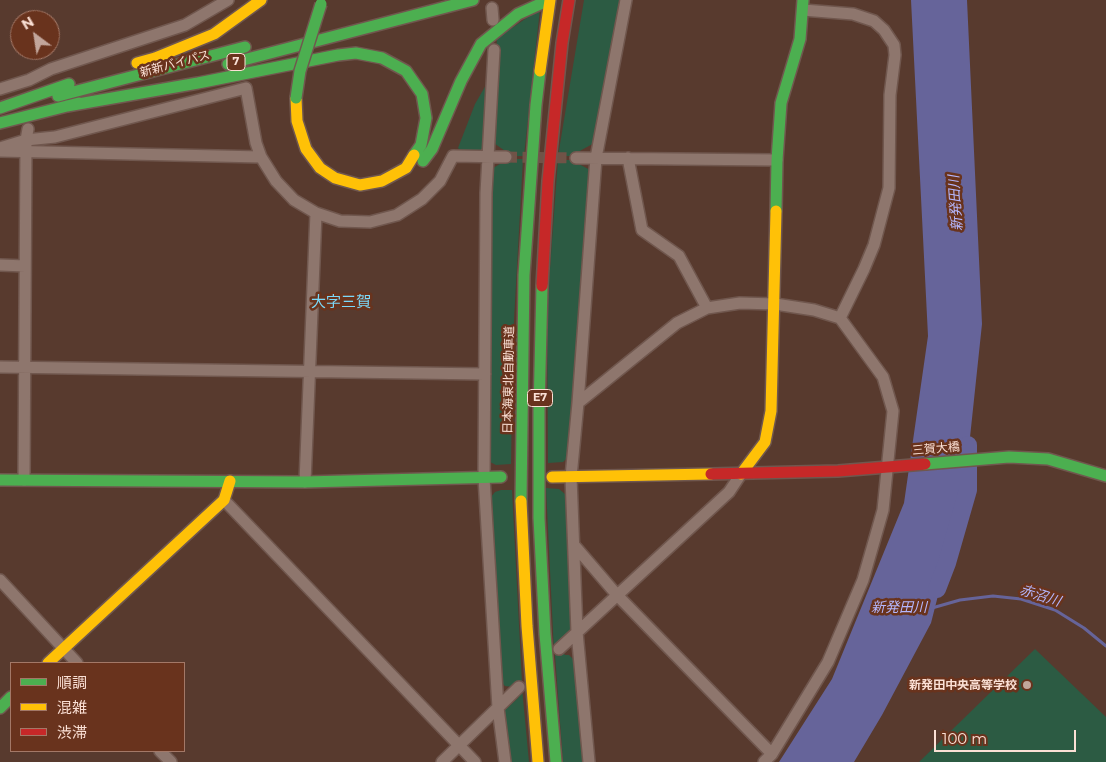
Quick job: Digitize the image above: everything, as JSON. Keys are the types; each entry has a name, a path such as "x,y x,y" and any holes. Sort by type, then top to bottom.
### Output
{"main road":[{"path":"0,109 155,58 214,34 261,0"},
{"path":"295,34 429,0"},
{"name":"新新バイパス","path":"0,124 473,0"},
{"path":"317,2 292,98 289,123 298,152 314,174 330,186 357,193 386,191 413,176 432,149 461,81 482,44 518,14 550,0"},
{"name":"日本海東北自動車道","path":"538,762 527,626 521,509 524,275 536,105 550,0"},
{"name":"E7","path":"556,762 545,634 539,518 542,284 547,199 569,0"},
{"path":"741,474 765,442 770,411 775,304 777,160 781,103 800,39 803,5"},
{"name":"新新バイパス","path":"0,109 257,44"},
{"path":"67,106 198,83 338,54 356,53 382,58 406,71 422,94 426,118 421,145 406,168 382,181 360,184 335,178 320,168 306,149 292,98"},
{"name":"三賀大橋","path":"552,477 829,472 1009,457 1048,459 1106,476"},
{"path":"0,480 305,482 501,477"},
{"path":"49,662 224,500 230,481"},
{"path":"0,708 10,698"}],"street":[{"path":"0,89 29,84 51,69 186,25 228,0"},
{"path":"589,762 577,632 571,476 596,158 626,0"},
{"path":"803,5 853,14 874,21 884,30 894,45 895,55 890,96 889,188 874,245 840,318"},
{"path":"492,8 493,20"},
{"path":"494,50 486,192 484,478 498,708 505,762"},
{"path":"0,149 27,135 55,137 246,88 256,143 261,157 276,181 294,200 316,213 340,221 370,222 397,215 422,200 440,181 453,156 506,158"},
{"path":"24,480 27,135"},
{"path":"0,149 26,153 261,157"},
{"path":"576,158 777,160"},
{"path":"628,158 642,230 679,256 708,308"},
{"path":"305,482 316,213"},
{"path":"0,265 25,266"},
{"path":"574,545 617,595 768,758 828,662 863,580 883,510 892,467 893,411 883,376 840,318 814,310 775,304 740,303 708,308 669,329 578,403"},
{"path":"0,367 485,374"},
{"path":"559,649 728,492 741,474"},
{"path":"224,500 475,762"},
{"path":"0,580 76,662"},
{"path":"442,762 519,687"},
{"path":"161,752 171,762"}],"green space":[{"path":"584,0 622,0 598,141 576,153 576,156 558,156"},
{"path":"540,9 524,156 507,156 508,153 491,141 497,38"},
{"path":"486,85 483,152 464,153 458,148 475,104"},
{"path":"508,159 523,159 513,338 511,464 496,465 490,462 486,456 490,170"},
{"path":"558,160 577,160 577,163 592,171 569,456 563,462 548,463 547,309"},
{"path":"546,488 559,489 568,499 573,633 554,652"},
{"path":"512,490 522,683 513,687 505,686 501,682 491,497 495,492"},
{"path":"1035,649 1106,717 1106,762 919,762"},
{"path":"561,650 576,662 584,762 563,762 555,655"},
{"path":"522,688 529,762 508,762 504,711 518,698"}],"water":[{"name":"新発田川","path":"911,0 967,0 982,324 964,494 931,623 882,715 854,762 779,762 832,679 904,503 928,336"}],"waterway":[{"name":"新発田川","path":"937,589 947,563 968,490 968,445"},
{"name":"赤沼川","path":"932,608 960,600 993,596 1021,599 1055,610 1084,628 1106,646"}],"tunnel":[{"path":"506,157 576,158"}],"traffic: fast":[{"path":"228,64 473,0"},
{"path":"423,161 432,149 461,81 481,44 518,14 549,0"},
{"path":"776,211 781,103 800,39 803,0"},
{"path":"296,98 300,71 321,4"},
{"path":"58,96 245,47"},
{"path":"67,106 356,53 382,58 406,71 422,94 426,118 421,145 414,155"},
{"path":"521,501 524,275 540,71"},
{"path":"0,108 69,84"},
{"path":"0,123 79,103"},
{"path":"542,286 539,518 545,634 556,762"},
{"path":"925,464 1009,457 1048,459 1106,476"},
{"path":"0,480 305,482 501,477"},
{"path":"0,708 10,698"}],"traffic: slow":[{"path":"137,63 155,58 214,34 261,0"},
{"path":"540,71 550,0"},
{"path":"296,98 297,121 306,149 320,168 335,178 360,185 382,181 406,168 414,155"},
{"path":"741,474 765,442 771,411 776,211"},
{"path":"552,477 711,474"},
{"path":"49,662 224,500 230,481"},
{"path":"521,501 527,626 538,762"}],"traffic: jam":[{"path":"542,286 548,181 562,43 569,0"},
{"path":"711,474 838,471 925,464"}],"place":[{"name":"新発田中央高等学校","path":"1027,685"}],"district":[{"name":"大字三賀","path":"341,303"}]}
